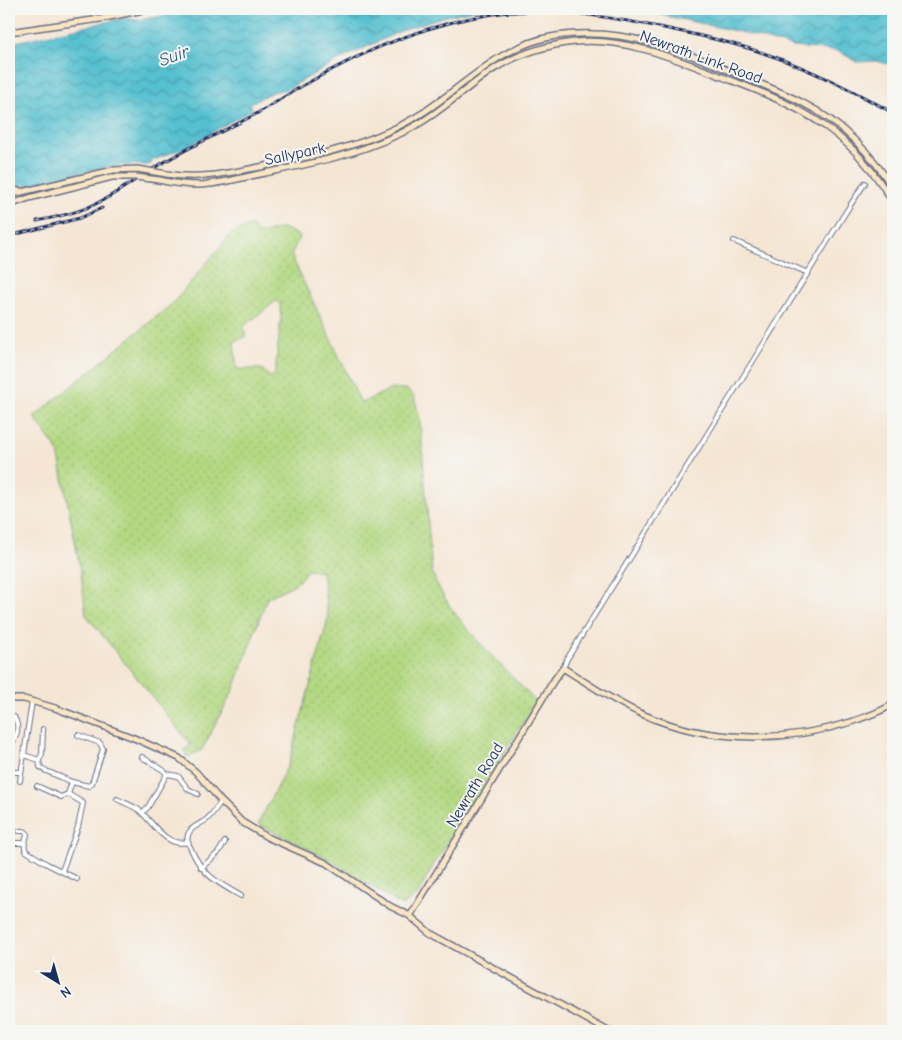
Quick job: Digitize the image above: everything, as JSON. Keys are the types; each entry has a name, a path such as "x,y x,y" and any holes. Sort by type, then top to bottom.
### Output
{"main road":[{"path":"10,32 100,19 148,9"},
{"name":"Newrath Link Road","path":"464,82 506,54 525,45 554,36 592,33 624,36 661,44 780,92 813,108 835,124 864,151 893,189"},
{"name":"Newrath Link Road","path":"467,89 504,63 544,47 576,42 608,41 632,45 782,100 809,115 846,143 864,161 879,178 893,203"},
{"name":"Sallypark","path":"34,189 113,170 137,169 189,177 210,176 338,150 374,138 400,126 464,82"},
{"name":"Sallypark","path":"12,204 112,177 136,176 186,185 209,184 338,157 384,142 405,132 434,114 467,89"},
{"path":"9,190 34,189"},
{"path":"9,195 34,189"},
{"path":"563,668 616,701 643,714 680,728 699,732 776,737 806,734 862,718 893,704"},
{"name":"Newrath Road","path":"410,916 548,689 563,668"},
{"path":"9,698 32,701 84,718 179,758 196,772 234,815 257,832 326,863 390,906 410,916 430,933 608,1031"}],"street":[{"path":"9,14 10,32"},
{"path":"563,668 578,641 865,183"},
{"path":"734,241 808,272"},
{"path":"20,781 32,701"},
{"path":"9,715 14,717 18,726 9,751"},
{"path":"43,729 42,754 39,760 40,767 72,782 89,786 92,783 103,749 100,743 78,735"},
{"path":"24,755 39,760"},
{"path":"142,757 167,774 178,776 188,789 198,794"},
{"path":"9,772 21,772"},
{"path":"142,813 148,807 167,774"},
{"path":"68,794 72,782"},
{"path":"37,786 61,797 68,794 81,800 84,808 62,871"},
{"path":"117,799 142,813 156,830 164,836 177,843 187,842"},
{"path":"221,802 206,820 190,830 187,842 201,868 215,880 241,896"},
{"path":"19,832 24,831 27,833 24,848 30,854 77,879"},
{"path":"15,842 24,843"},
{"path":"201,868 218,853 225,842"}],"green space":[{"path":"251,225 259,234 283,228 300,236 291,255 361,403 391,389 406,389 414,396 420,419 432,572 440,590 463,624 536,702 434,864 418,894 403,906 321,855 258,824 289,763 328,618 322,572 307,570 297,583 267,598 234,689 202,750 187,757 184,750 191,745 86,615 81,574 58,451 34,417 173,303 231,234","holes":["276,301 280,303 281,318 275,374 270,377 262,369 237,369 234,342 246,337 244,326"]}],"water":[{"name":"Suir","path":"205,9 479,9 442,17 403,30 345,57 287,89 272,92 252,102 250,104 251,110 188,146 151,161 152,163 147,165 113,166 34,184 9,186 9,39 13,38 15,42 124,18 137,20"},
{"path":"634,9 893,9 893,65 876,61 856,62 839,51 793,47 736,31"}],"railway":[{"path":"37,221 85,209 101,201 177,155 256,114 298,88 348,61 372,50 444,24 494,14 536,11 579,14 643,24 713,39 762,52 793,64 844,87 893,113"},
{"path":"9,236 80,218 102,208"}]}
